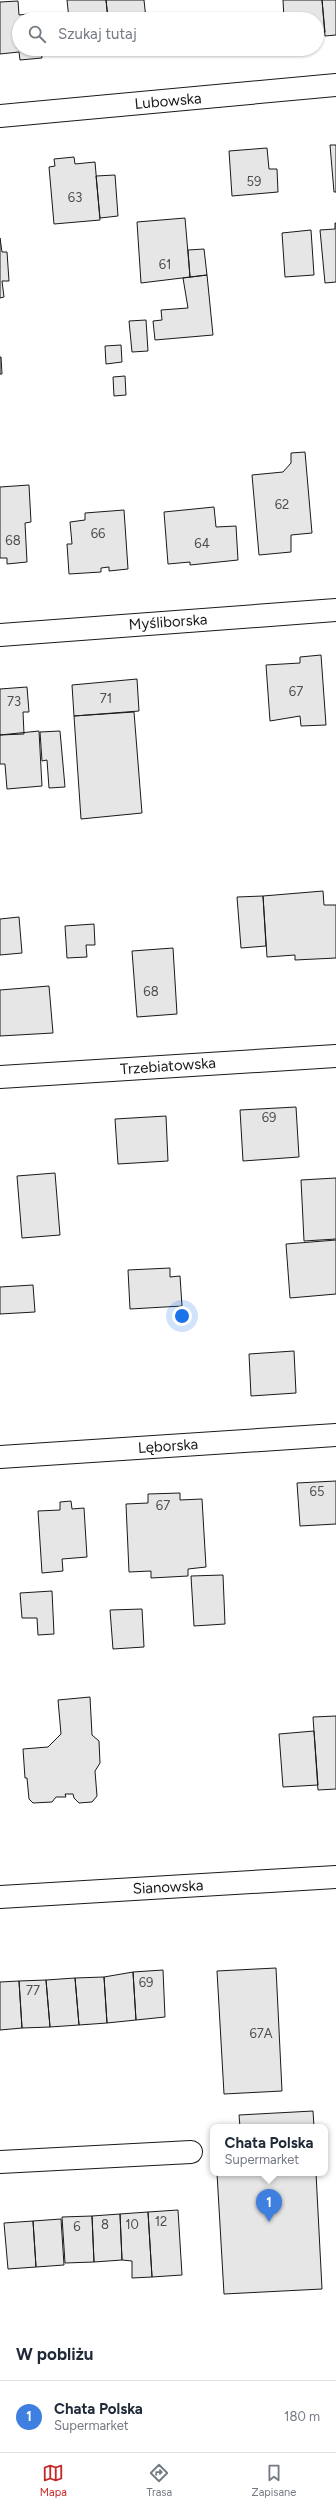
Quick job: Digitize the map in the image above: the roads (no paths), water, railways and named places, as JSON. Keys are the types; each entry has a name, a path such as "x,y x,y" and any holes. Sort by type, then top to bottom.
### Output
{"street":[{"name":"Lubowska","path":"0,116 336,86"},
{"name":"Myśliborska","path":"0,635 336,610"},
{"name":"Trzebiatowska","path":"0,1077 336,1056"},
{"name":"Lęborska","path":"0,1457 336,1435"},
{"name":"Sianowska","path":"0,1896 336,1877"},
{"path":"0,2162 191,2152"}],"place":[{"name":"Chata Polska","path":"269,2222"}]}
